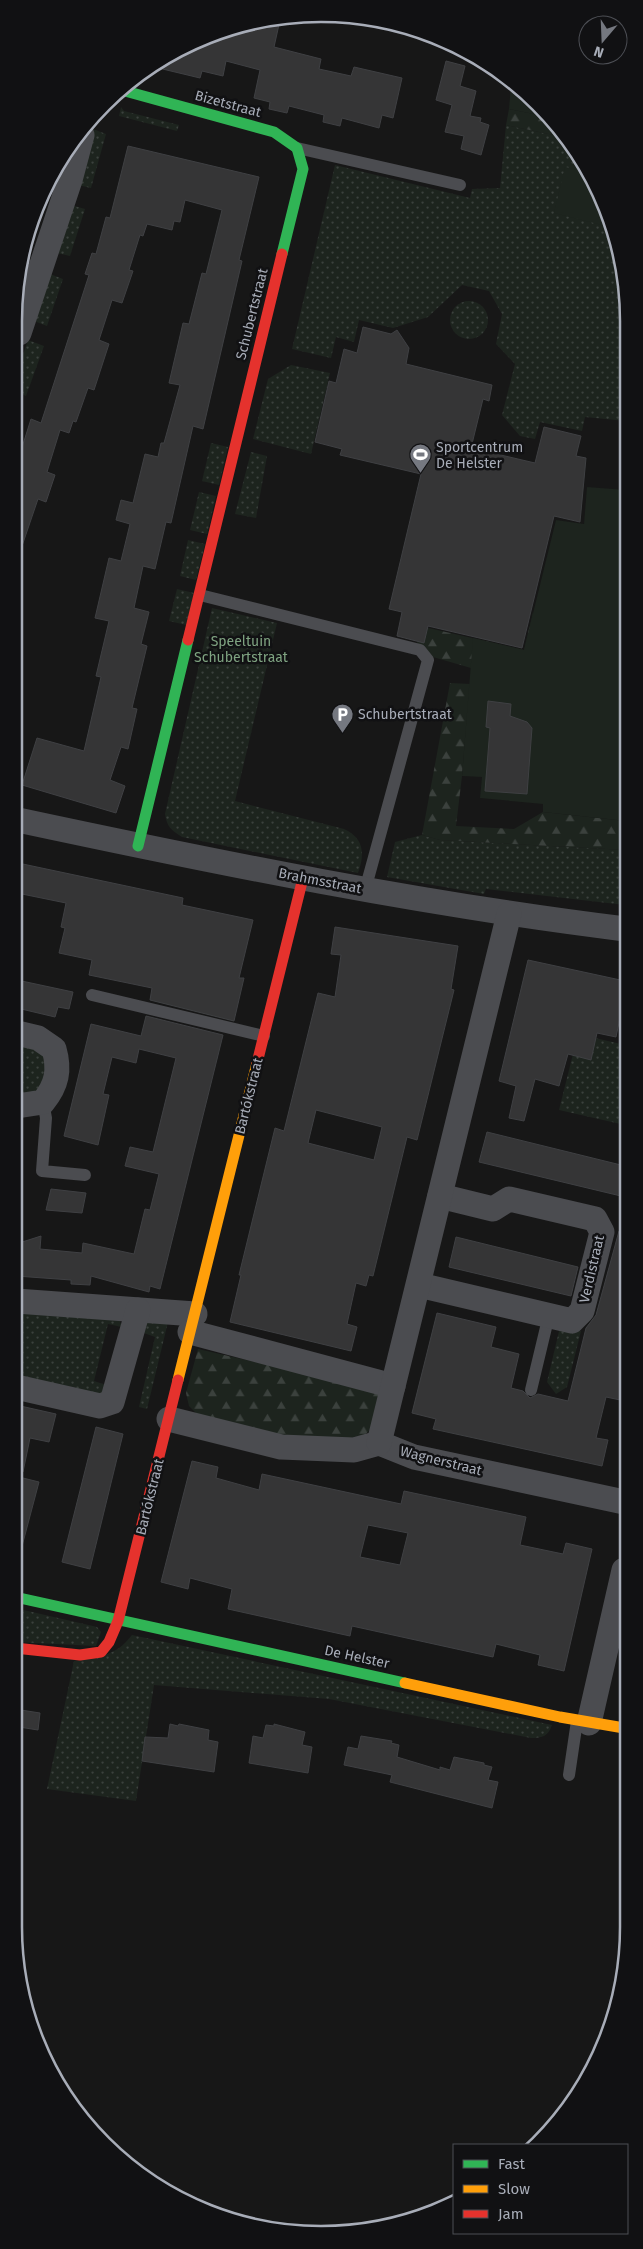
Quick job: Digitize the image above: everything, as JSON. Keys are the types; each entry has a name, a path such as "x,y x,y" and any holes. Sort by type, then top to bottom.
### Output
{"street":[{"name":"Bizetstraat","path":"129,92 274,132 297,148"},
{"name":"Schubertstraat","path":"138,846 303,169 297,148"},
{"path":"22,322 62,178 72,157"},
{"name":"Brahmsstraat","path":"22,821 138,846 365,890 509,914 620,928"},
{"name":"Bartókstraat","path":"118,1622 302,878"},
{"path":"169,1419 281,1447 354,1450 379,1442 509,914"},
{"path":"22,1034 38,1038 54,1049 58,1065 52,1091 43,1102 22,1105"},
{"name":"Verdistraat","path":"419,1285 572,1321 582,1311 602,1232 595,1219 508,1199 493,1208 440,1196"},
{"path":"22,1301 138,1310 193,1323 393,1386"},
{"path":"22,1388 100,1406 112,1402 138,1310"},
{"name":"Wagnerstraat","path":"379,1442 414,1457 620,1501"},
{"path":"583,1722 620,1585"},
{"name":"De Helster","path":"22,1600 583,1722 620,1727"},
{"path":"22,1649 80,1655 101,1652 109,1642 118,1622"}],"lane":[{"path":"297,148 460,185"},
{"path":"200,595 420,650 428,660 365,890"},
{"path":"92,995 264,1036"},
{"path":"43,1102 46,1118 42,1171 85,1176"},
{"path":"530,1390 549,1315"},
{"path":"569,1775 583,1722"}],"green space":[{"path":"511,90 537,115 509,109"},
{"path":"121,107 124,111 179,125 177,131 119,116"},
{"path":"509,109 537,115 556,136 506,125"},
{"path":"506,125 556,136 590,189 605,225 618,282 620,302 620,420 585,417 582,431 540,422 535,439 520,436 502,415 515,364 496,344 502,314 489,291 462,285 428,317 393,328 359,320 354,342 336,337 331,358 292,349 335,165 470,198 472,189 500,188"},
{"path":"93,129 106,134 91,188 78,185"},
{"path":"565,167 579,170 590,189 605,226 554,213"},
{"path":"71,205 85,209 70,256 57,253"},
{"path":"50,274 63,279 47,326 34,321"},
{"path":"469,301 482,307 488,320 482,333 469,339 456,333 450,320 456,307"},
{"path":"28,340 44,346 26,396 22,394 22,357"},
{"path":"291,365 330,373 311,454 253,439 268,379"},
{"path":"211,443 228,447 219,485 202,481"},
{"path":"251,452 267,456 256,518 235,514"},
{"path":"587,487 620,490 620,820 543,812 543,804 480,798 482,777 462,776 473,638 524,650 556,520 584,524"},
{"path":"199,492 216,496 207,534 190,530"},
{"path":"188,540 205,544 196,580 180,576"},
{"path":"177,589 194,593 186,625 169,621"},
{"name":"Speeltuin Schubertstraat","path":"212,608 277,623 235,801 344,829 351,833 356,837 361,847 362,859 358,873 182,837 168,825 165,814"},
{"path":"533,612 543,674 471,668 433,657 417,643 424,627 524,650"},
{"path":"450,683 470,684 456,826 514,829 543,812 620,820 620,850 440,840 422,835"},
{"path":"422,835 440,840 620,850 620,904 486,889 484,894 387,877 395,842"},
{"path":"578,1034 620,1044 620,1124 559,1110"},
{"path":"22,1043 38,1048 49,1064 42,1091 22,1098"},
{"path":"22,1307 119,1319 122,1327 108,1324 94,1381 109,1386 105,1393 96,1396 22,1380"},
{"path":"168,1322 147,1409 139,1407 155,1337 141,1332 146,1323"},
{"path":"560,1327 581,1331 567,1387 556,1394 547,1382"},
{"path":"198,1349 382,1391 370,1430 360,1439 298,1439 200,1417 189,1406 186,1393"},
{"path":"22,1610 97,1627 101,1632 96,1646 22,1642"},
{"path":"132,1635 552,1725 549,1732 544,1736 531,1738 329,1699 154,1685 136,1801 47,1789 74,1661 113,1652"}],"building":[{"path":"279,26 274,47 321,59 319,69 351,76 354,67 402,78 393,118 382,115 379,128 342,118 340,126 323,122 324,115 289,106 287,113 269,109 270,102 254,98 260,70 226,61 223,76 202,71 200,78 162,69 189,53 225,38"},
{"path":"446,61 465,66 460,86 476,91 470,116 481,118 480,122 489,125 481,155 461,149 464,136 445,132 452,105 436,100"},
{"path":"128,146 259,177 239,260 242,261 203,429 193,426 171,523 166,522 155,569 143,566 134,608 149,612 141,644 147,646 132,708 137,709 128,749 121,747 110,780 125,786 116,813 22,785 37,738 84,751 101,677 96,676 109,621 95,618 109,558 121,561 130,524 116,520 121,500 133,503 145,454 158,457 161,443 164,443 180,385 169,383 183,323 189,324 202,273 206,274 222,210 185,200 180,222 174,221 172,230 147,224 143,236 140,235 129,270 133,271 122,303 112,300 99,340 109,344 94,390 88,388 76,422 73,421 69,433 60,430 47,472 55,475 46,502 38,499 22,546 22,448 31,419 41,423 89,275 85,274 92,253 96,254 106,217 110,218"},
{"path":"363,327 391,334 397,330 409,348 406,364 492,385 489,401 483,399 471,448 535,463 544,427 581,436 576,456 586,458 580,522 554,516 522,648 428,626 424,643 397,636 402,612 389,609 421,474 340,455 342,449 315,442 329,381 336,383 344,349 357,353"},
{"path":"488,701 511,704 510,716 527,722 532,728 527,794 485,791 490,728 486,727"},
{"path":"22,864 183,898 182,905 253,920 239,978 244,978 234,1021 150,1000 152,988 89,975 92,960 59,953 65,928 61,927 66,903 22,894"},
{"path":"335,927 458,946 451,989 454,990 417,1140 407,1137 373,1276 369,1275 366,1286 356,1283 347,1324 357,1327 351,1351 230,1322 241,1275 239,1275 275,1128 284,1131 318,993 335,997 341,955 331,954","holes":["316,1110 382,1127 374,1160 308,1143"]},
{"path":"528,960 620,980 620,1018 616,1037 597,1033 591,1060 568,1054 559,1086 535,1079 524,1121 509,1118 516,1086 499,1081"},
{"path":"22,981 73,992 69,1009 58,1007 55,1017 22,1009"},
{"path":"146,1016 223,1035 160,1289 150,1286 149,1292 91,1276 90,1285 71,1284 71,1280 22,1276 22,1242 41,1236 40,1249 82,1253 83,1243 134,1254 145,1209 150,1210 159,1174 125,1166 130,1147 153,1152 176,1058 139,1049 136,1063 112,1057 103,1094 109,1095 98,1145 64,1136 91,1024 141,1036"},
{"path":"487,1132 620,1165 620,1196 479,1162"},
{"path":"51,1189 86,1193 82,1213 46,1210"},
{"path":"620,1231 620,1400 606,1397 596,1438 608,1440 602,1466 433,1429 436,1419 412,1413 437,1313 496,1327 491,1347 519,1354 511,1388 523,1391 530,1398 538,1394 568,1401 586,1328 596,1315"},
{"path":"456,1237 578,1267 571,1296 449,1267"},
{"path":"22,1406 56,1414 49,1442 30,1438 23,1472"},
{"path":"96,1427 123,1434 90,1569 62,1562"},
{"path":"192,1461 218,1467 216,1478 259,1490 262,1474 401,1504 404,1491 526,1517 520,1545 563,1554 566,1543 592,1549 564,1671 538,1665 540,1655 496,1644 493,1657 352,1626 350,1636 309,1627 228,1609 232,1589 190,1578 188,1589 161,1582","holes":["368,1525 408,1533 400,1565 360,1557"]},
{"path":"22,1478 39,1482 22,1546"},
{"path":"22,1710 40,1713 38,1730 22,1727"},
{"path":"170,1724 209,1730 208,1740 218,1742 214,1772 142,1761 145,1737 168,1738"},
{"path":"274,1724 305,1732 302,1745 312,1747 308,1773 249,1763 253,1736 263,1738 266,1725 274,1726"},
{"path":"361,1736 392,1741 391,1743 399,1745 397,1757 440,1770 440,1767 450,1770 454,1757 484,1763 484,1765 492,1767 488,1780 498,1782 492,1808 390,1782 392,1775 344,1765 348,1747 358,1749"}],"traffic: fast":[{"path":"129,92 274,132 297,148 303,169 282,254"},
{"path":"138,846 188,640"},
{"path":"22,1599 405,1683"}],"traffic: slow":[{"path":"178,1380 257,1063"},
{"path":"405,1683 560,1717 620,1727"}],"traffic: jam":[{"path":"188,640 282,254"},
{"path":"257,1063 303,878"},
{"path":"22,1649 80,1655 101,1652 109,1642 118,1621 178,1380"}],"place":[{"name":"Sportcentrum De Helster","path":"420,474"},
{"name":"Schubertstraat","path":"342,733"}]}
